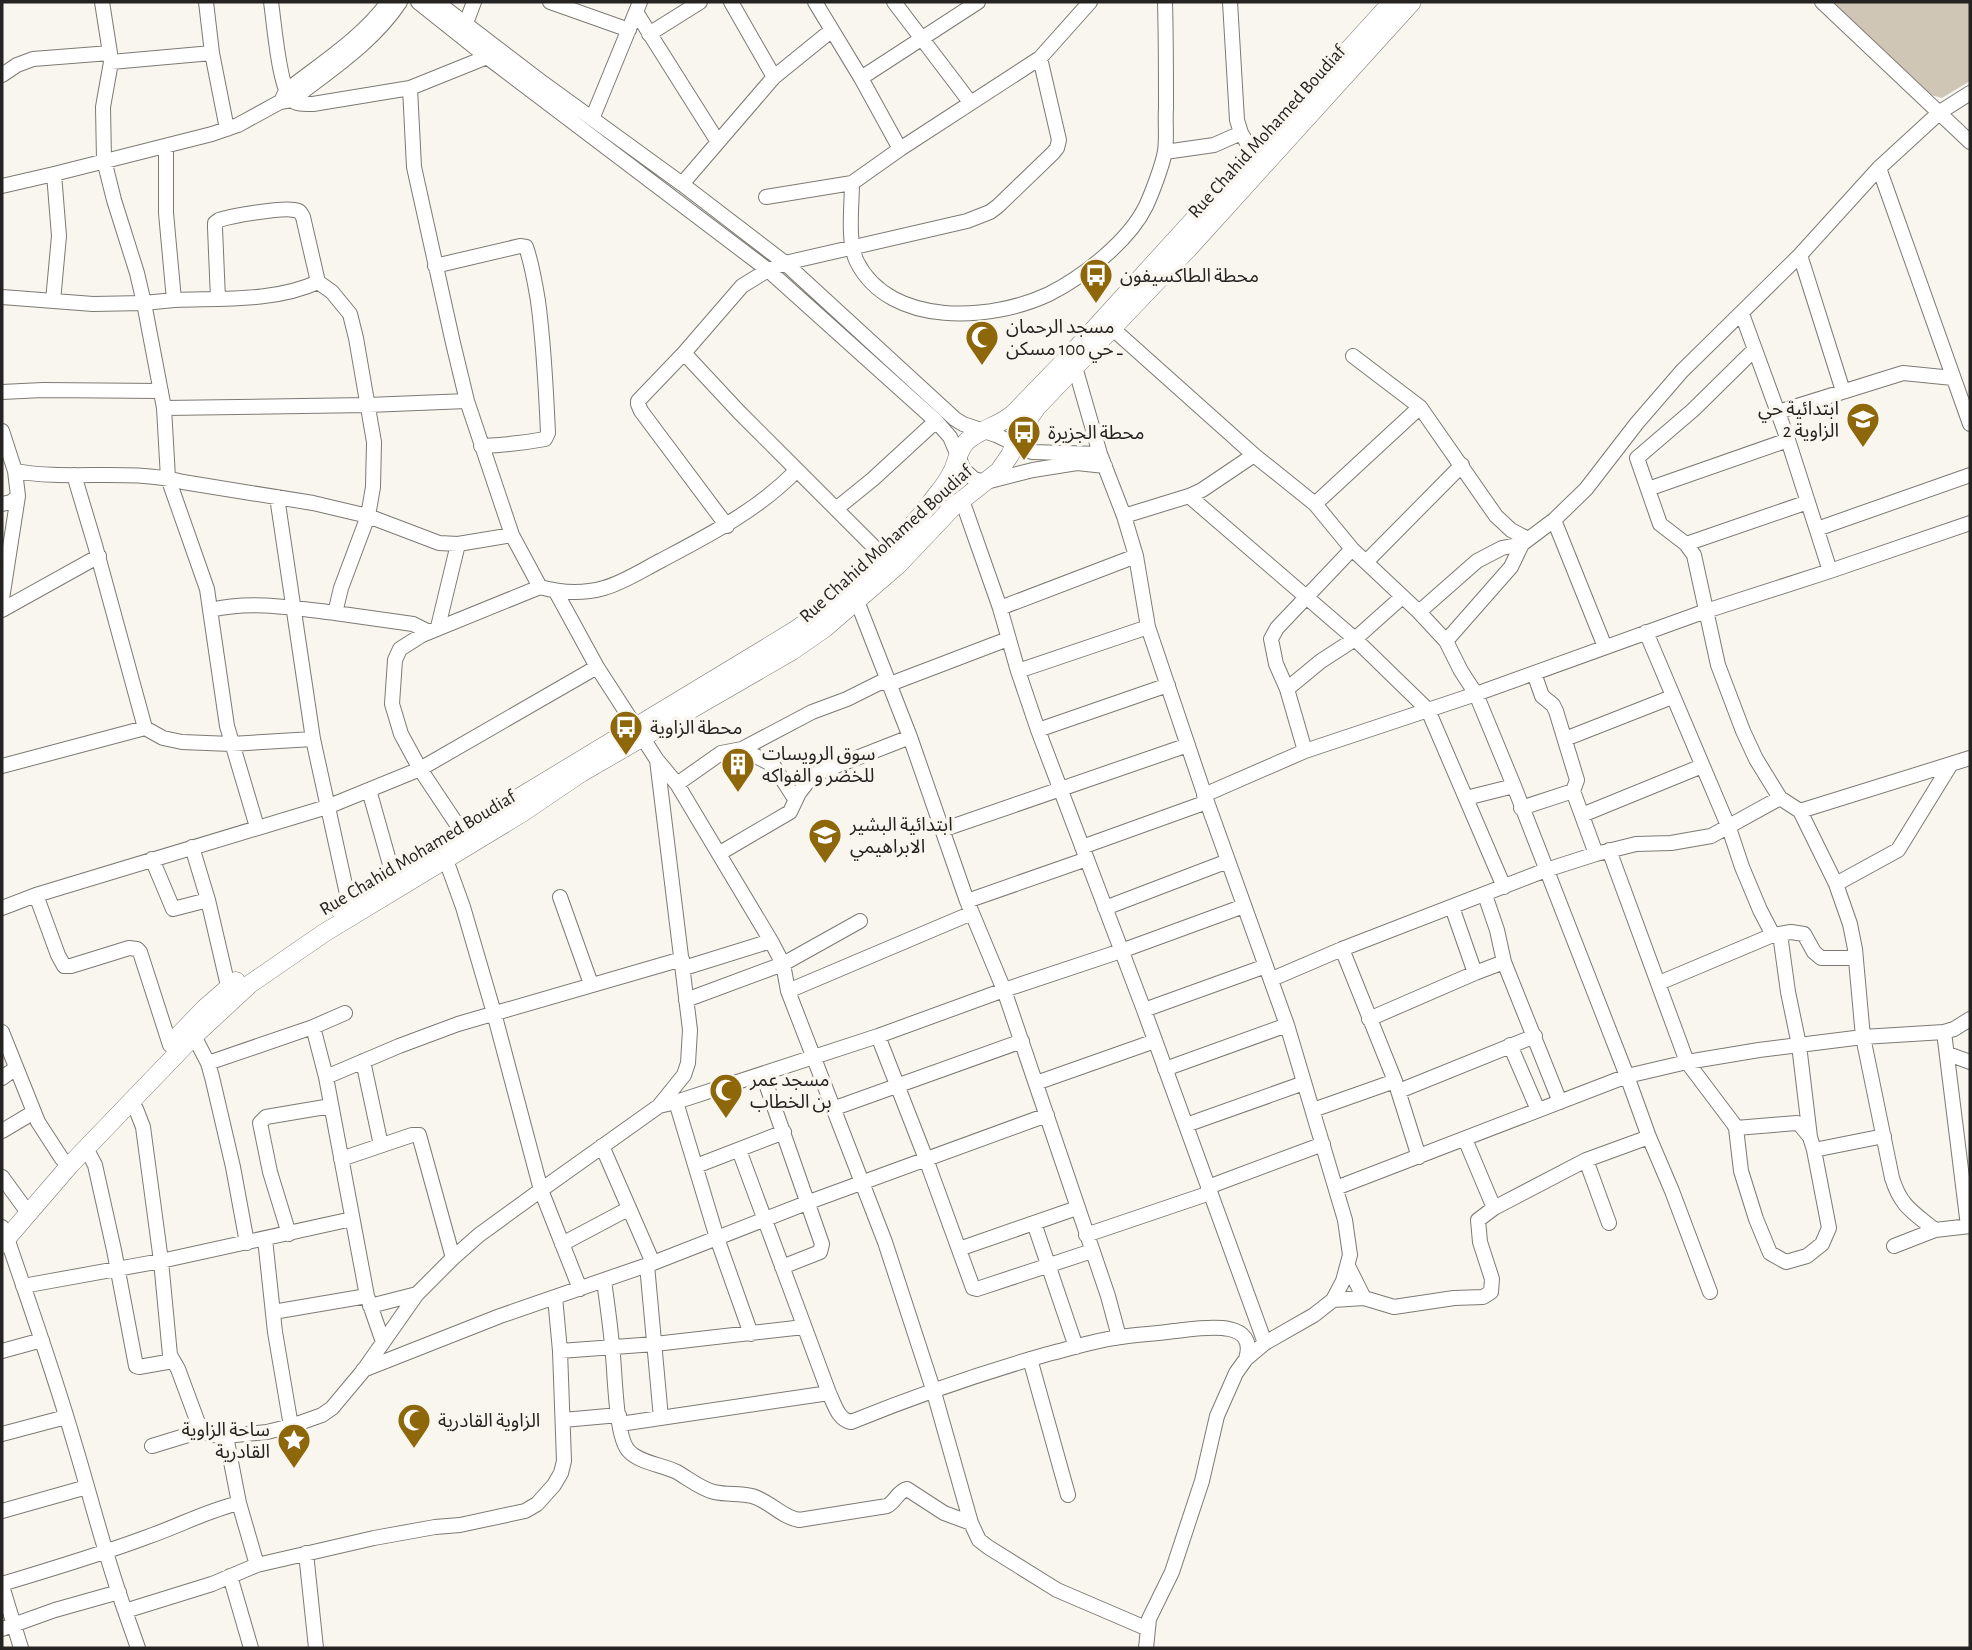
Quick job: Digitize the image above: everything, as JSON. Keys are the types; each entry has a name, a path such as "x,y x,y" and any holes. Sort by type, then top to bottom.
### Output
{"main road":[{"name":"Rue Chahid Mohamed Boudiaf","path":"851,600 883,556 938,493 952,472 967,440 1008,418 1021,406 1392,2"},
{"name":"Rue Chahid Mohamed Boudiaf","path":"26,1210 62,1159 228,986 260,962 462,832 753,665 792,651 851,600 898,565 962,500 1005,463 1022,428 1037,407 1180,257 1412,2"},
{"name":"Rue Chahid Mohamed Boudiaf","path":"3,1234 194,1036 266,972 324,933 523,813 639,732"}],"street":[{"path":"102,2 111,57 103,107 104,160 144,303 164,408 167,478 207,589 231,744 257,827"},
{"path":"206,2 212,53 227,129"},
{"path":"271,2 286,98"},
{"path":"286,98 380,12 387,2"},
{"path":"2,186 166,146 239,125 286,98 369,40 400,2"},
{"path":"418,2 487,57 592,119 785,263 914,392 950,437 968,475 986,481 1032,470 1102,460"},
{"path":"437,2 466,23 540,89 768,270 914,392 963,424 1036,453 1102,460"},
{"path":"466,23 474,2"},
{"path":"550,2 629,30"},
{"path":"649,34 700,2"},
{"path":"731,2 774,77"},
{"path":"816,2 900,149"},
{"path":"894,2 970,102"},
{"path":"861,78 978,2"},
{"path":"766,197 852,183 970,102 1040,58 1090,2"},
{"path":"852,183 852,248 857,262 866,276 883,292 913,308 953,314 1003,309 1048,294 1072,281 1130,232 1147,204 1165,152 1165,2"},
{"path":"1230,2 1236,112 1241,132 1253,153"},
{"path":"1822,2 1970,142"},
{"path":"592,119 638,7"},
{"path":"638,7 649,34 718,142"},
{"path":"682,184 774,77 832,30"},
{"path":"2,75 33,59 212,53"},
{"path":"286,98 302,104 313,104 410,88 487,57"},
{"path":"727,526 638,401 742,286 768,270 785,263 967,221 990,212 1006,200 1053,153 1059,140 1040,58"},
{"path":"410,88 414,167 467,401 512,535 540,587"},
{"path":"1419,612 1477,561 1502,548 1525,542 1554,520 1586,489 1662,392 1800,255 1879,168 1940,112 1970,93"},
{"path":"1165,152 1214,145 1241,132"},
{"path":"166,146 166,214 174,300"},
{"path":"1879,168 1970,425"},
{"path":"53,301 59,236 54,174"},
{"path":"218,299 215,223 222,218 291,209 300,212 317,282 332,292 350,314 374,442 373,487 368,516 341,588 335,613"},
{"path":"435,266 520,246 526,247 528,253 536,286 544,352 548,433 545,439 540,440 481,446"},
{"path":"1800,255 1843,391"},
{"path":"2,298 93,304 144,303 277,295 317,282"},
{"path":"1742,314 1778,412 1830,571"},
{"path":"1113,328 1254,455 1315,504 1352,549 1446,641 1476,694 1514,786 1710,1292"},
{"path":"1637,458 1693,410 1755,349"},
{"path":"684,353 883,556"},
{"path":"1353,356 1420,407 1503,523 1525,542"},
{"path":"1075,367 1102,460 1136,556 1148,626 1287,1025 1336,1188 1350,1255 1339,1290 1332,1300 1314,1315 1265,1343 1246,1359 1236,1373 1217,1416 1202,1482 1172,1572 1149,1619 1146,1648"},
{"path":"1778,412 1903,373 1953,378"},
{"path":"2,392 161,391"},
{"path":"164,408 467,401"},
{"path":"1315,504 1420,407"},
{"path":"836,509 936,421"},
{"path":"2,431 15,471 18,496 2,599"},
{"path":"1648,489 1787,440"},
{"path":"1615,453 1637,458"},
{"path":"1124,516 1202,490 1254,455"},
{"path":"1637,458 1660,523 1686,544 1694,555 1718,665 1756,759 1780,798 1800,811 1836,884 1850,923 1863,1037 1898,1195 1903,1203 1935,1230"},
{"path":"1366,562 1462,466"},
{"path":"462,832 420,769 396,720 392,705 393,672 400,649 434,629 540,587 567,593 605,588 628,578 727,526 751,510 797,470"},
{"path":"15,471 167,478 277,496 368,516 439,543 458,544 512,535"},
{"path":"74,475 99,556 145,729"},
{"path":"1817,529 1970,475"},
{"path":"2,504 18,496"},
{"path":"277,496 313,738 349,903"},
{"path":"1189,496 1355,639 1428,710 1504,887"},
{"path":"962,500 1000,608 1038,730 1144,1010 1265,1343"},
{"path":"1686,544 1808,502"},
{"path":"1554,520 1605,647"},
{"path":"788,991 1305,751 1476,694 1706,611 1970,523"},
{"path":"1446,641 1511,567 1525,542"},
{"path":"434,629 458,544"},
{"path":"1305,751 1287,689 1276,664 1271,639 1277,628 1352,549"},
{"path":"2,610 99,556"},
{"path":"1000,608 1136,556"},
{"path":"556,592 597,667 657,761 677,784 783,964 788,991 885,1242 933,1390 971,1523 979,1539 1057,1590 1148,1629"},
{"path":"1287,689 1355,639 1402,597"},
{"path":"851,600 890,684 969,907 1004,990 1108,1296 1119,1337"},
{"path":"211,610 238,605 294,608 434,629"},
{"path":"1018,670 1148,626"},
{"path":"1534,673 1542,696 1553,705 1565,739 1577,780 1573,791 1581,815 1602,852 1659,983 1687,1062 1736,1128 1741,1171 1770,1253 1786,1262 1807,1256 1822,1244 1829,1228 1812,1143 1799,1045 1777,934 1742,867 1729,828 1646,632"},
{"path":"677,784 721,753 742,749 813,712 881,682 890,684 1008,639"},
{"path":"2,908 36,895 327,807 369,790 420,769 597,667"},
{"path":"1038,730 1168,685"},
{"path":"1565,739 1672,696"},
{"path":"2,766 145,729 170,740 231,744 313,738"},
{"path":"720,853 790,812 795,799 813,775 910,737"},
{"path":"943,830 1188,745"},
{"path":"742,749 773,765 795,799"},
{"path":"1800,811 1970,758"},
{"path":"152,1447 201,1431 212,1436 267,1432 322,1415 332,1408 363,1371 417,1294 453,1258 541,1189 659,1106 684,1075 688,1063 690,1030 657,761"},
{"path":"1836,884 1898,850 1951,764"},
{"path":"1581,815 1702,766"},
{"path":"1466,798 1514,786"},
{"path":"369,790 393,875"},
{"path":"1521,808 1573,791"},
{"path":"1144,1010 1342,949 1546,870 1602,852 1646,843 1671,843 1711,836 1780,798"},
{"path":"192,847 208,900 228,986"},
{"path":"152,859 173,909 208,900"},
{"path":"446,860 463,907 494,1013 541,1189 580,1289"},
{"path":"1105,908 1228,861"},
{"path":"36,895 64,966 129,948 140,952 170,1045"},
{"path":"1485,895 1504,962 1560,1102"},
{"path":"560,897 591,984"},
{"path":"659,1106 815,1058 1244,906"},
{"path":"1452,907 1475,973"},
{"path":"686,1000 783,964 860,921"},
{"path":"1659,983 1777,934 1804,934 1814,952 1821,958 1855,958"},
{"path":"326,1077 439,1030 494,1013 591,984 771,941"},
{"path":"1342,949 1397,1086 1419,1157"},
{"path":"1369,1019 1504,962"},
{"path":"208,1063 313,1027 345,1013"},
{"path":"1336,1188 1627,1076 1687,1062 1799,1045 1863,1037 1944,1032 1970,1019"},
{"path":"1165,1069 1287,1025"},
{"path":"313,1027 326,1077 368,1301 383,1342"},
{"path":"2,1032 34,1112 62,1159"},
{"path":"1894,1246 1935,1230 1969,1226 1944,1032"},
{"path":"194,1036 208,1063 233,1167 247,1243"},
{"path":"878,1036 972,1286 975,1289 1092,1251"},
{"path":"1313,1110 1397,1086 1535,1036"},
{"path":"835,1108 1022,1041"},
{"path":"1036,1083 1155,1041"},
{"path":"1510,1045 1538,1110"},
{"path":"1948,1054 1970,1062"},
{"path":"363,1061 382,1145"},
{"path":"2,1078 16,1068"},
{"path":"763,1075 822,1249 782,1267"},
{"path":"1186,1125 1304,1083"},
{"path":"676,1102 717,1238 751,1334"},
{"path":"129,1104 136,1109 144,1127 170,1355 178,1369 201,1431"},
{"path":"289,1234 270,1172 260,1123 266,1117 331,1107"},
{"path":"2,1131 34,1112"},
{"path":"363,1371 500,1316 604,1281 808,1202 1047,1115"},
{"path":"1736,1128 1797,1123 1812,1143"},
{"path":"696,1166 784,1132"},
{"path":"341,1159 419,1135 453,1258"},
{"path":"1812,1143 1884,1136"},
{"path":"1332,1300 1364,1298 1394,1307 1454,1298 1483,1297 1491,1292 1492,1279 1480,1242 1478,1220 1494,1208 1586,1160 1649,1137"},
{"path":"1465,1139 1494,1208"},
{"path":"1086,1235 1323,1144"},
{"path":"602,1146 650,1264 661,1418"},
{"path":"86,1148 95,1165 136,1367 173,1361"},
{"path":"739,1150 829,1393 841,1418 847,1422 933,1390 1030,1359 1119,1337 1201,1328 1236,1330 1242,1334 1248,1345 1246,1359"},
{"path":"1586,1160 1609,1223"},
{"path":"2,1177 26,1210"},
{"path":"959,1249 1077,1208"},
{"path":"562,1244 628,1209"},
{"path":"23,1286 161,1261 352,1219"},
{"path":"1034,1223 1076,1347"},
{"path":"3,1234 42,1340 105,1552 138,1648"},
{"path":"265,1239 275,1332 291,1426"},
{"path":"1348,1266 1364,1298"},
{"path":"604,1281 619,1419 624,1443 628,1451 637,1457 675,1471 712,1492 742,1494 764,1500 793,1519 879,1508 891,1504 898,1494 907,1489 944,1513 971,1523"},
{"path":"273,1312 417,1294"},
{"path":"125,1611 212,1584 257,1564 411,1531 470,1523 532,1508 546,1495 561,1473 564,1461 555,1297"},
{"path":"560,1351 655,1344 804,1327"},
{"path":"2,1351 42,1340"},
{"path":"1030,1359 1068,1495"},
{"path":"563,1420 661,1418 829,1393"},
{"path":"2,1434 66,1417"},
{"path":"226,1436 239,1503 257,1564"},
{"path":"2,1511 87,1487"},
{"path":"20,1648 8,1627 2,1585 161,1532 214,1509 239,1503"},
{"path":"306,1553 316,1648"},
{"path":"230,1576 251,1648"},
{"path":"8,1627 119,1592"}],"shaded area":[{"path":"1833,2 1970,2 1970,81 1942,98 1931,95"}],"place":[{"name":"محطة الطاكسيفون","path":"1096,305"},
{"name":"مسجد الرحمان ـ حي 100 مسكن","path":"982,367"},
{"name":"ابتدائية حي الزاوية 2","path":"1863,449"},
{"name":"محطة الجزيرة","path":"1024,462"},
{"name":"محطة الزاوية","path":"626,757"},
{"name":"سوق الرويسات للخضر و الفواكه","path":"738,794"},
{"name":"ابتدائية البشير الابراهيمي","path":"825,865"},
{"name":"مسجد عمر بن الخطاب","path":"726,1120"},
{"name":"الزاوية القادرية","path":"414,1450"},
{"name":"ساحة الزاوية القادرية","path":"294,1470"}]}
